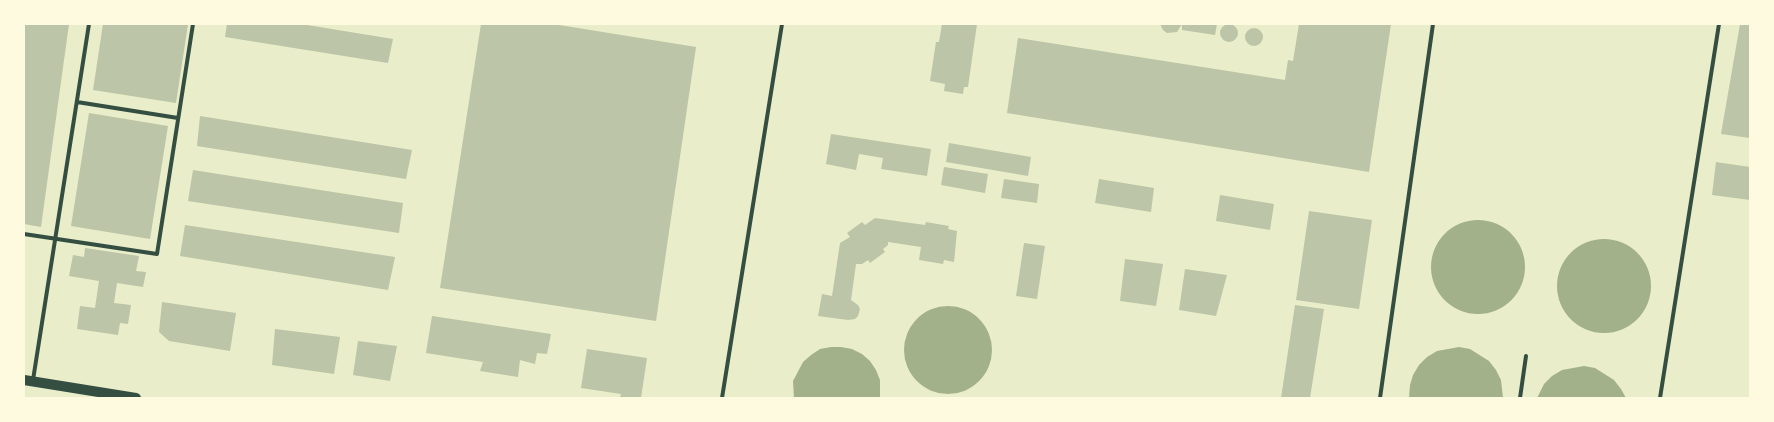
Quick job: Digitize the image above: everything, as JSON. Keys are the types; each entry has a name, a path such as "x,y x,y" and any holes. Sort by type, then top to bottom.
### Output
{"main road":[{"path":"28,381 136,398"}],"lane":[{"path":"28,381 56,239 90,24"},
{"path":"24,234 157,254 193,24"},
{"path":"722,398 782,24"},
{"path":"1380,398 1433,24"},
{"path":"1660,398 1718,24"},
{"path":"77,102 178,118"},
{"path":"1520,398 1526,356"}],"shaded area":[{"path":"1478,220 1496,224 1511,234 1521,249 1525,267 1521,285 1511,300 1496,310 1478,314 1460,310 1445,300 1435,285 1431,267 1435,249 1445,234 1460,224"},
{"path":"1604,239 1622,243 1637,253 1647,268 1651,286 1647,304 1637,319 1622,329 1604,333 1586,329 1571,319 1561,304 1557,286 1561,268 1571,253 1586,243"},
{"path":"948,306 965,310 979,319 988,333 992,350 988,367 979,381 965,390 948,394 931,390 917,381 908,367 904,350 908,333 917,319 931,310"},
{"path":"831,347 852,349 870,361 880,380 880,398 794,398 793,381 803,362 820,349"},
{"path":"1459,347 1470,349 1489,361 1501,380 1503,398 1409,398 1413,375 1419,365 1437,351"},
{"path":"1584,366 1595,368 1614,380 1626,398 1537,398 1544,384 1552,376 1562,370"}],"building":[{"path":"24,24 69,24 41,227 24,224"},
{"path":"103,24 188,24 176,103 93,90"},
{"path":"227,24 301,24 393,39 388,63 225,37"},
{"path":"481,24 553,24 696,47 656,321 440,288"},
{"path":"942,24 977,24 968,87 964,87 963,94 944,91 945,84 930,81 936,42 939,42"},
{"path":"1160,24 1182,24 1177,32 1167,33"},
{"path":"1182,24 1217,24 1215,35 1182,30"},
{"path":"1229,24 1235,27 1238,33 1235,39 1229,42 1223,39 1220,33 1223,27"},
{"path":"1299,24 1391,24 1369,172 1007,113 1018,38 1285,80 1288,60 1293,61"},
{"path":"1740,24 1750,24 1750,138 1721,134"},
{"path":"1250,28 1258,28 1263,33 1261,44 1250,46 1245,41 1245,33"},
{"path":"89,113 168,126 150,239 71,226"},
{"path":"200,116 412,150 406,179 197,146"},
{"path":"831,134 931,149 927,176 881,169 883,158 859,154 856,170 826,164"},
{"path":"949,143 1031,157 1028,176 946,162"},
{"path":"1716,162 1750,167 1750,200 1712,195"},
{"path":"944,167 988,174 985,193 941,185"},
{"path":"193,170 403,203 399,233 188,201"},
{"path":"1004,179 1039,184 1037,203 1001,198"},
{"path":"1099,179 1154,188 1151,212 1095,203"},
{"path":"1220,195 1274,204 1270,230 1216,221"},
{"path":"1309,211 1372,220 1359,309 1296,300"},
{"path":"875,218 925,225 926,222 949,226 948,229 957,231 954,262 944,260 943,264 919,260 921,247 888,242 888,245 883,249 885,252 870,263 868,260 862,264 856,264 851,300 860,309 858,316 855,319 848,320 818,316 822,294 832,296 840,243 850,237 847,233 862,222 865,225"},
{"path":"185,225 395,257 388,290 180,256"},
{"path":"1024,243 1045,246 1037,299 1016,296"},
{"path":"85,248 139,256 136,271 146,272 143,287 117,283 114,303 131,305 128,324 120,323 118,335 77,329 80,306 95,308 99,281 69,276 73,255 84,257"},
{"path":"1125,259 1163,264 1156,306 1120,301"},
{"path":"1185,269 1227,275 1216,316 1179,310"},
{"path":"162,302 236,313 230,351 169,341 159,332"},
{"path":"1295,305 1324,309 1310,398 1281,398"},
{"path":"432,316 551,334 547,354 537,353 535,364 520,360 518,377 480,371 483,362 426,353"},
{"path":"275,329 340,337 334,374 272,365"},
{"path":"358,341 397,346 390,381 353,375"},
{"path":"587,349 647,358 641,398 620,398 621,394 581,388"}]}
